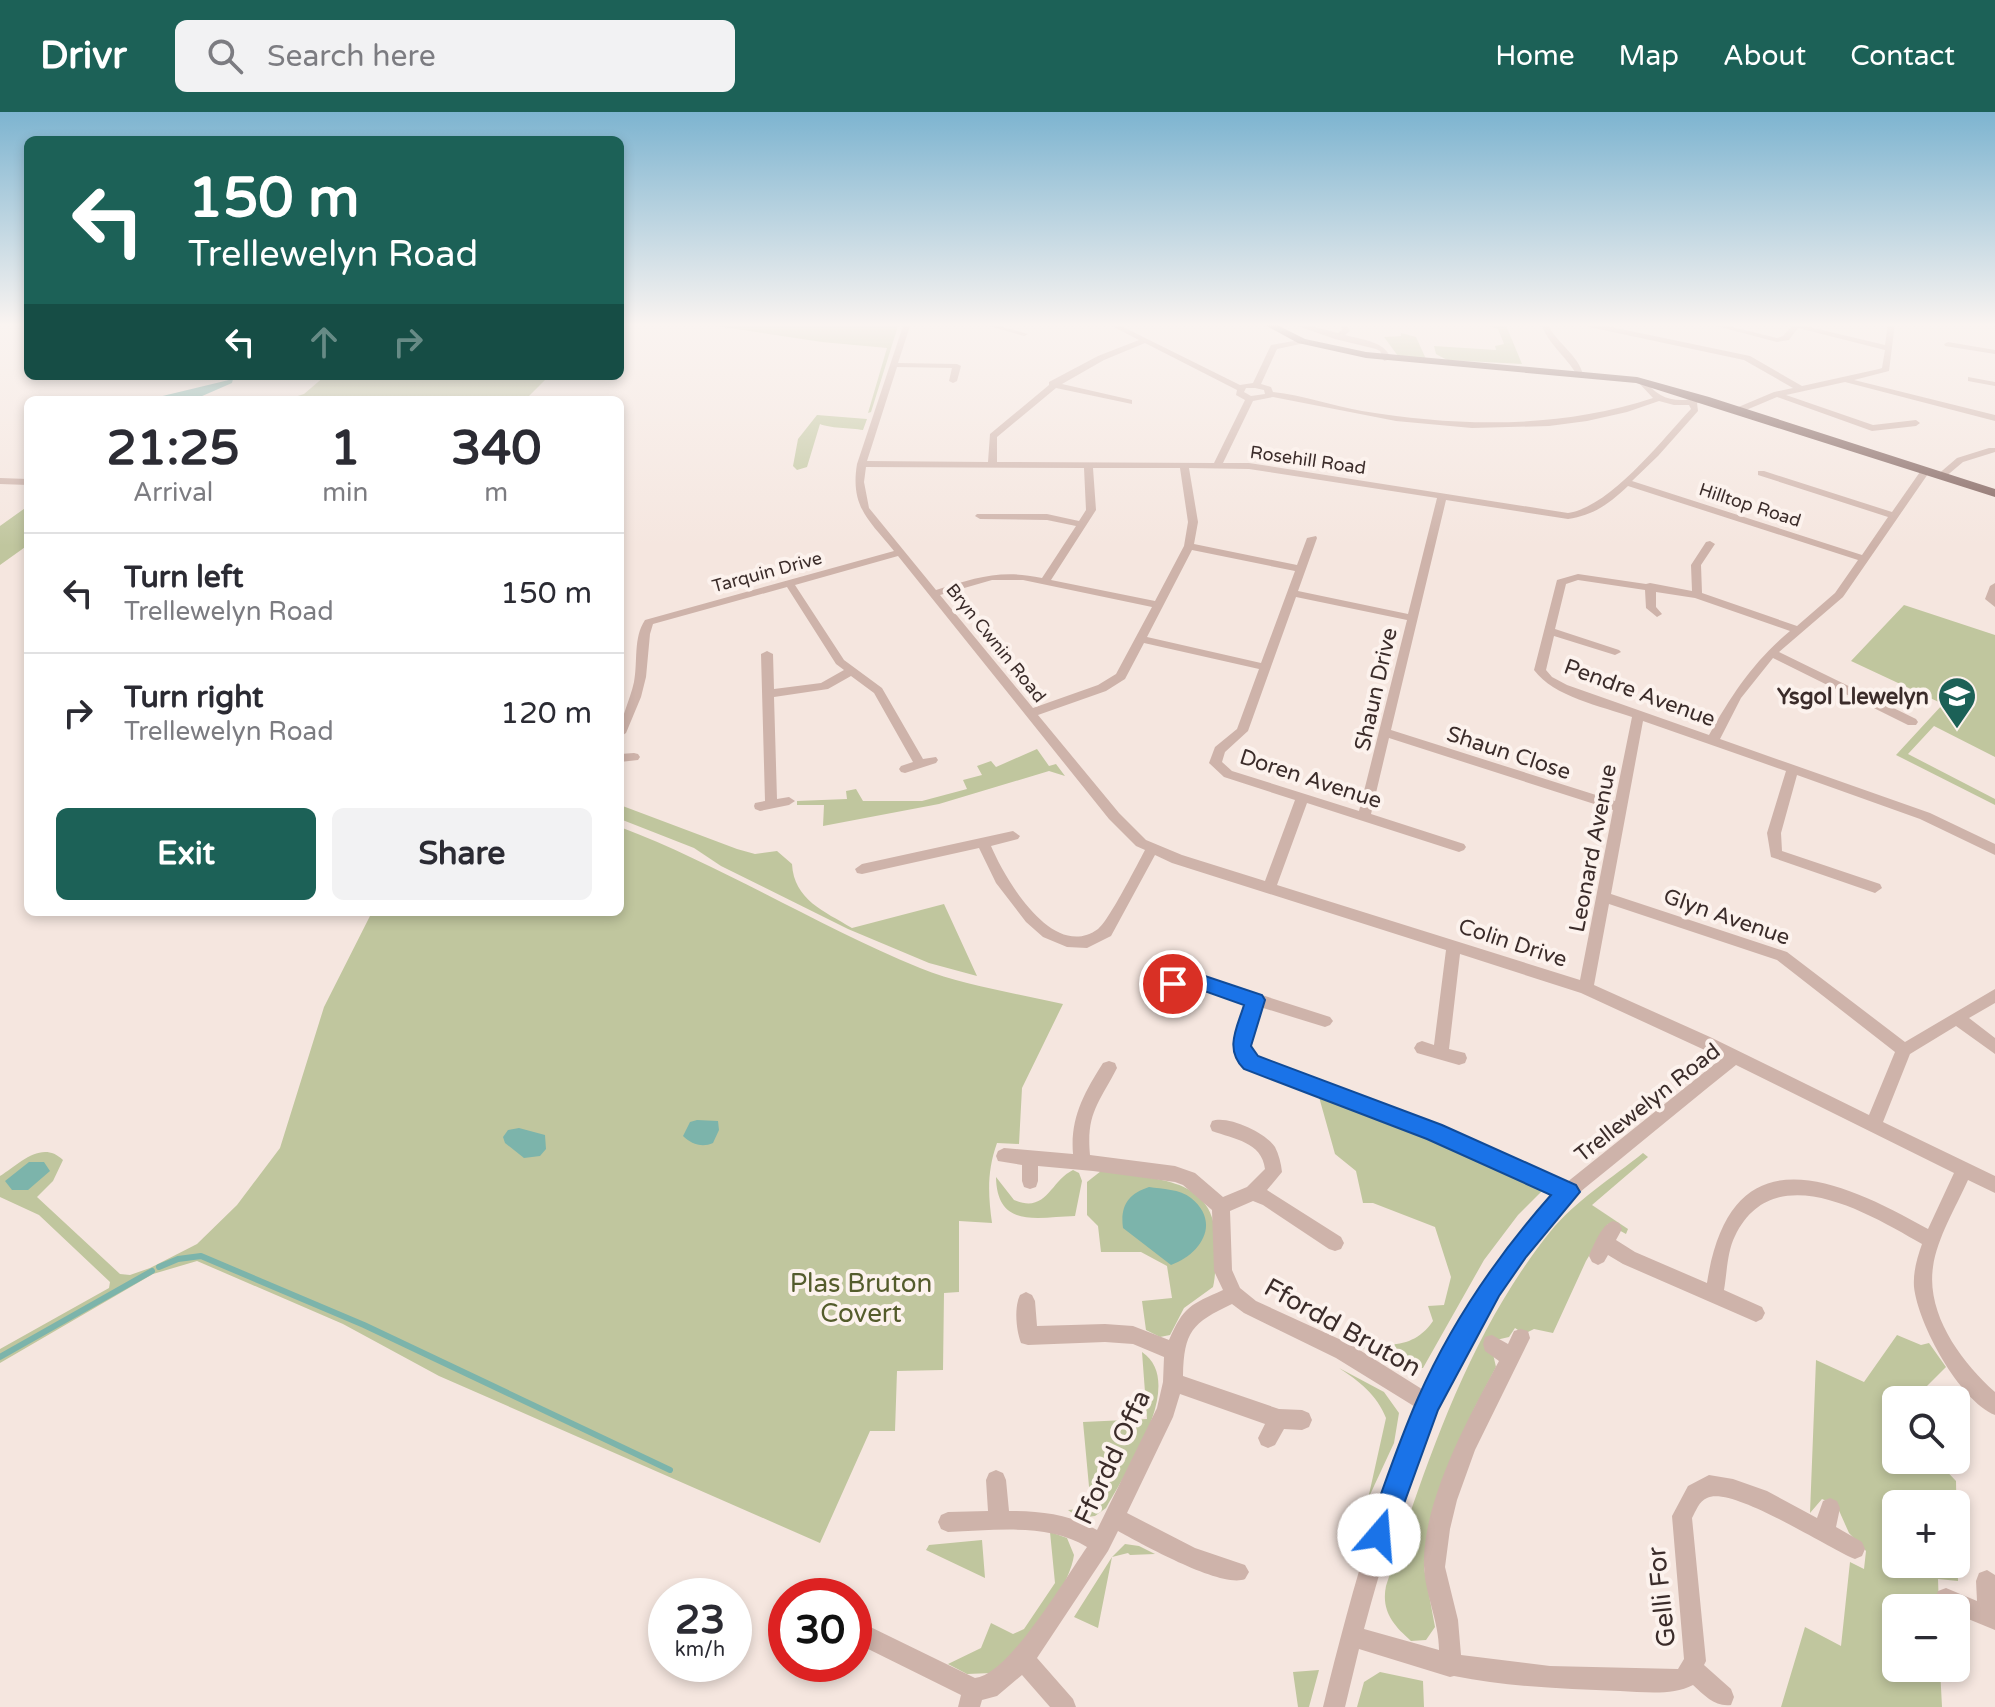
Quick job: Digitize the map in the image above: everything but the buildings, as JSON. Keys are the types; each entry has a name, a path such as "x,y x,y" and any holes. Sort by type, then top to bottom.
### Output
{"main road":[{"path":"1699,397 1995,493"}],"street":[{"name":"Bryn Cwnin Road","path":"884,397 859,482 864,508 899,553 1114,816 1152,849 1269,888"},
{"path":"992,465 993,436 1037,397"},
{"path":"1109,397 1129,402"},
{"path":"1247,397 1265,397"},
{"path":"1287,397 1377,416 1432,423 1493,425 1591,417 1658,399 1692,402 1705,399"},
{"path":"1739,410 1769,397"},
{"path":"1787,397 1872,428 1916,423"},
{"path":"1914,397 1995,418"},
{"path":"1218,465 1250,399"},
{"name":"Rosehill Road","path":"862,464 1218,465 1277,470 1568,516 1595,509 1626,482 1695,409 1692,402"},
{"path":"1941,476 1960,460 1992,450"},
{"path":"1046,580 1091,510 1088,465"},
{"path":"1031,713 1102,688 1121,676 1189,546 1193,522 1184,465"},
{"path":"1713,740 1736,697 1771,653 1839,595 1925,471"},
{"path":"1761,473 1894,516"},
{"path":"0,481 24,482"},
{"name":"Hilltop Road","path":"1626,482 1865,559"},
{"name":"Shaun Drive","path":"1364,816 1442,497"},
{"path":"980,516 996,521 1047,517 1082,525"},
{"name":"Doren Avenue","path":"1311,539 1242,731 1219,750 1215,763 1228,774 1459,847"},
{"path":"1189,546 1299,569"},
{"path":"1697,595 1696,565 1708,547 1719,556"},
{"name":"Tarquin Drive","path":"624,725 639,682 641,627 655,619 899,553"},
{"path":"932,594 992,577 1046,580 1159,605"},
{"name":"Pendre Avenue","path":"1796,629 1697,595 1603,579 1570,578 1561,582 1540,666 1544,682 1925,816 1995,850"},
{"path":"789,583 849,672 878,691 926,762 905,769"},
{"path":"1650,586 1651,608 1657,614"},
{"path":"1995,586 1990,599 1995,604"},
{"name":"Shaun Drive","path":"1291,593 1413,618"},
{"path":"1549,631 1615,652"},
{"path":"1141,639 1265,667"},
{"path":"1771,653 1885,714 1912,722"},
{"path":"767,654 765,804 789,801"},
{"path":"768,694 824,686 849,672"},
{"name":"Leonard Avenue","path":"1586,988 1638,715"},
{"name":"Shaun Close","path":"1386,733 1621,808"},
{"path":"1793,768 1774,833 1776,854 1875,888"},
{"path":"1269,888 1303,796"},
{"path":"862,869 1013,836"},
{"path":"983,843 1002,884 1026,915 1058,937 1080,943 1098,939 1106,932 1152,849"},
{"name":"Colin Drive","path":"1269,888 1586,988 1735,1057"},
{"name":"Glyn Avenue","path":"1603,897 1782,956 1904,1050"},
{"path":"1441,1053 1454,946"},
{"path":"1179,974 1255,1000 1309,1010 1325,1021"},
{"path":"1874,1124 1904,1050 1995,995"},
{"name":"Trellewelyn Road","path":"1255,1000 1241,1046 1243,1055 1251,1062 1434,1132 1569,1192 1735,1057 1995,1185"},
{"path":"1957,1018 1995,1047"},
{"path":"1422,1048 1459,1058"},
{"path":"1082,1161 1079,1130 1082,1113 1109,1068"},
{"path":"1218,1126 1251,1135 1271,1157 1274,1172 1253,1193 1221,1206"},
{"path":"1004,1156 1082,1161 1175,1174 1189,1179 1221,1206 1223,1271 1234,1294"},
{"path":"1030,1158 1030,1181"},
{"path":"1964,1170 1923,1267 1923,1288 1941,1340 1961,1369 1995,1405"},
{"path":"1714,1295 1729,1229 1740,1212 1755,1198 1773,1190 1795,1186 1848,1198 1877,1209 1933,1241"},
{"path":"1334,1707 1387,1511 1428,1404 1491,1288 1518,1249 1569,1192"},
{"path":"1253,1193 1269,1199 1335,1243"},
{"path":"1605,1243 1629,1258 1756,1313"},
{"name":"Ffordd Bruton","path":"1234,1294 1250,1307 1343,1351 1428,1404"},
{"name":"Ffordd Offa","path":"971,1698 989,1688 1023,1659 1116,1518 1166,1410 1173,1382 1174,1351 1186,1322 1199,1310 1234,1294"},
{"path":"1026,1301 1028,1336 1133,1335 1174,1351"},
{"path":"1450,1666 1450,1631 1435,1583 1435,1558 1444,1512 1481,1414 1521,1338"},
{"path":"1492,1344 1511,1358"},
{"path":"1173,1382 1279,1419 1302,1420"},
{"path":"1268,1438 1279,1419"},
{"path":"996,1480 999,1521"},
{"name":"Gelli For","path":"1351,1635 1389,1650 1450,1666 1508,1675 1569,1680 1674,1681 1685,1678 1692,1669 1696,1649 1682,1516 1695,1493 1709,1485 1760,1498 1855,1549"},
{"path":"1824,1532 1830,1508"},
{"path":"1116,1518 1177,1552 1238,1572"},
{"path":"948,1522 1059,1523 1079,1529 1101,1544"},
{"path":"1970,1608 1992,1617 1987,1581"},
{"path":"872,1640 971,1698"},
{"path":"1023,1659 1065,1707"},
{"path":"1692,1669 1723,1697"}],"green space":[{"path":"873,397 876,397 871,412 868,413"},
{"path":"817,415 867,419 863,430 820,424 807,467 797,470 793,466 798,439"},
{"path":"24,509 24,548 0,565 0,526"},
{"path":"1904,605 1995,635 1995,757 1934,726 1908,754 1995,799 1995,805 1896,755 1943,704 1851,661"},
{"path":"1037,749 1049,766 1056,764 1065,776 1049,771 939,804 823,826 824,805 797,805 797,801 847,799 846,791 856,789 863,801 922,801 967,789 963,780 982,775 977,766 991,761 996,767"},
{"path":"624,807 737,849 755,854 777,851 792,864 798,887 804,896 852,928 944,904 977,976 929,963 848,929 721,866 694,848 624,821"},
{"name":"Plas Bruton Covert","path":"624,829 920,968 973,984 1063,1004 1022,1088 1019,1144 997,1143 989,1183 992,1223 959,1221 959,1292 944,1293 943,1370 897,1371 895,1431 870,1431 820,1543 439,1376 343,1324 197,1261 153,1274 0,1363 0,1349 109,1288 110,1282 39,1215 0,1197 0,1176 39,1153 55,1154 63,1160 53,1181 37,1197 120,1274 130,1275 150,1268 197,1244 237,1205 280,1148 324,1007 370,916 624,916"},
{"path":"1319,1097 1470,1154 1532,1182 1542,1191 1518,1215 1484,1260 1423,1368 1399,1369 1347,1339 1383,1345 1405,1342 1425,1331 1433,1321 1428,1306 1444,1305 1451,1277 1435,1227 1373,1203 1363,1203 1356,1171 1335,1154"},
{"path":"1643,1153 1648,1157 1592,1205 1628,1229 1626,1234 1608,1224 1586,1261 1553,1333 1534,1329 1524,1334 1515,1328 1509,1337 1496,1340 1493,1354 1496,1367 1474,1409 1424,1568 1435,1627 1426,1640 1411,1641 1390,1617 1385,1603 1386,1586 1434,1447 1473,1357 1495,1313 1550,1232 1582,1200"},
{"path":"1073,1170 1079,1173 1082,1181 1075,1216 1022,1216 1003,1205 998,1194 996,1177 1014,1200 1034,1203"},
{"path":"1101,1171 1163,1180 1181,1186 1196,1194 1207,1207 1214,1225 1216,1250 1213,1287 1184,1308 1170,1335 1160,1337 1146,1330 1142,1301 1172,1298 1167,1266 1141,1252 1101,1252 1098,1226 1087,1215 1087,1182"},
{"path":"1897,1335 1921,1345 1929,1343 1946,1367 1927,1386 1882,1386 1882,1474 1949,1474 1956,1481 1956,1490 1882,1490 1882,1578 1958,1578 1958,1581 1938,1579 1939,1594 1882,1594 1882,1682 1941,1682 1942,1707 1781,1707 1805,1627 1841,1646 1850,1562 1864,1569 1866,1551 1849,1533 1837,1506 1822,1499 1810,1513 1816,1360 1864,1382"},
{"path":"1142,1352 1154,1366 1158,1385 1156,1406 1148,1428 1106,1508 1095,1516 1079,1518 1068,1510 1091,1508 1083,1422 1147,1419"},
{"path":"1339,1368 1384,1392 1399,1413 1394,1443 1368,1499 1386,1418 1367,1389"},
{"path":"1050,1532 1067,1538 1074,1555 1063,1586 1042,1618 992,1673 967,1674 948,1664 981,1648 991,1623 1013,1634 1024,1629 1055,1583"},
{"path":"982,1540 985,1578 926,1550 929,1545"},
{"path":"1125,1544 1139,1546 1155,1554 1128,1553 1112,1557"},
{"path":"1112,1557 1098,1628 1074,1617"},
{"path":"1319,1670 1309,1707 1298,1707 1293,1672"},
{"path":"1380,1672 1423,1681 1424,1707 1357,1707 1364,1682"}],"water":[{"path":"718,1121 719,1130 713,1143 697,1144 683,1136 690,1122"},
{"path":"519,1128 545,1135 546,1149 540,1156 524,1158 505,1143 503,1137 508,1130"},
{"path":"29,1162 44,1162 50,1171 28,1190 12,1190 5,1181"},
{"path":"1149,1187 1187,1195 1205,1218 1204,1237 1198,1246 1191,1254 1171,1265 1123,1228 1127,1202"}],"waterway":[{"path":"159,1267 178,1259 201,1256 364,1325 670,1470"},
{"path":"0,1357 152,1271"}],"place":[{"name":"Ysgol Llewelyn","path":"1957,730"}],"route":[{"path":"1173,984 1181,975 1255,1000 1241,1046 1243,1055 1251,1062 1434,1132 1569,1192 1518,1249 1491,1288 1428,1404 1379,1535"}]}
